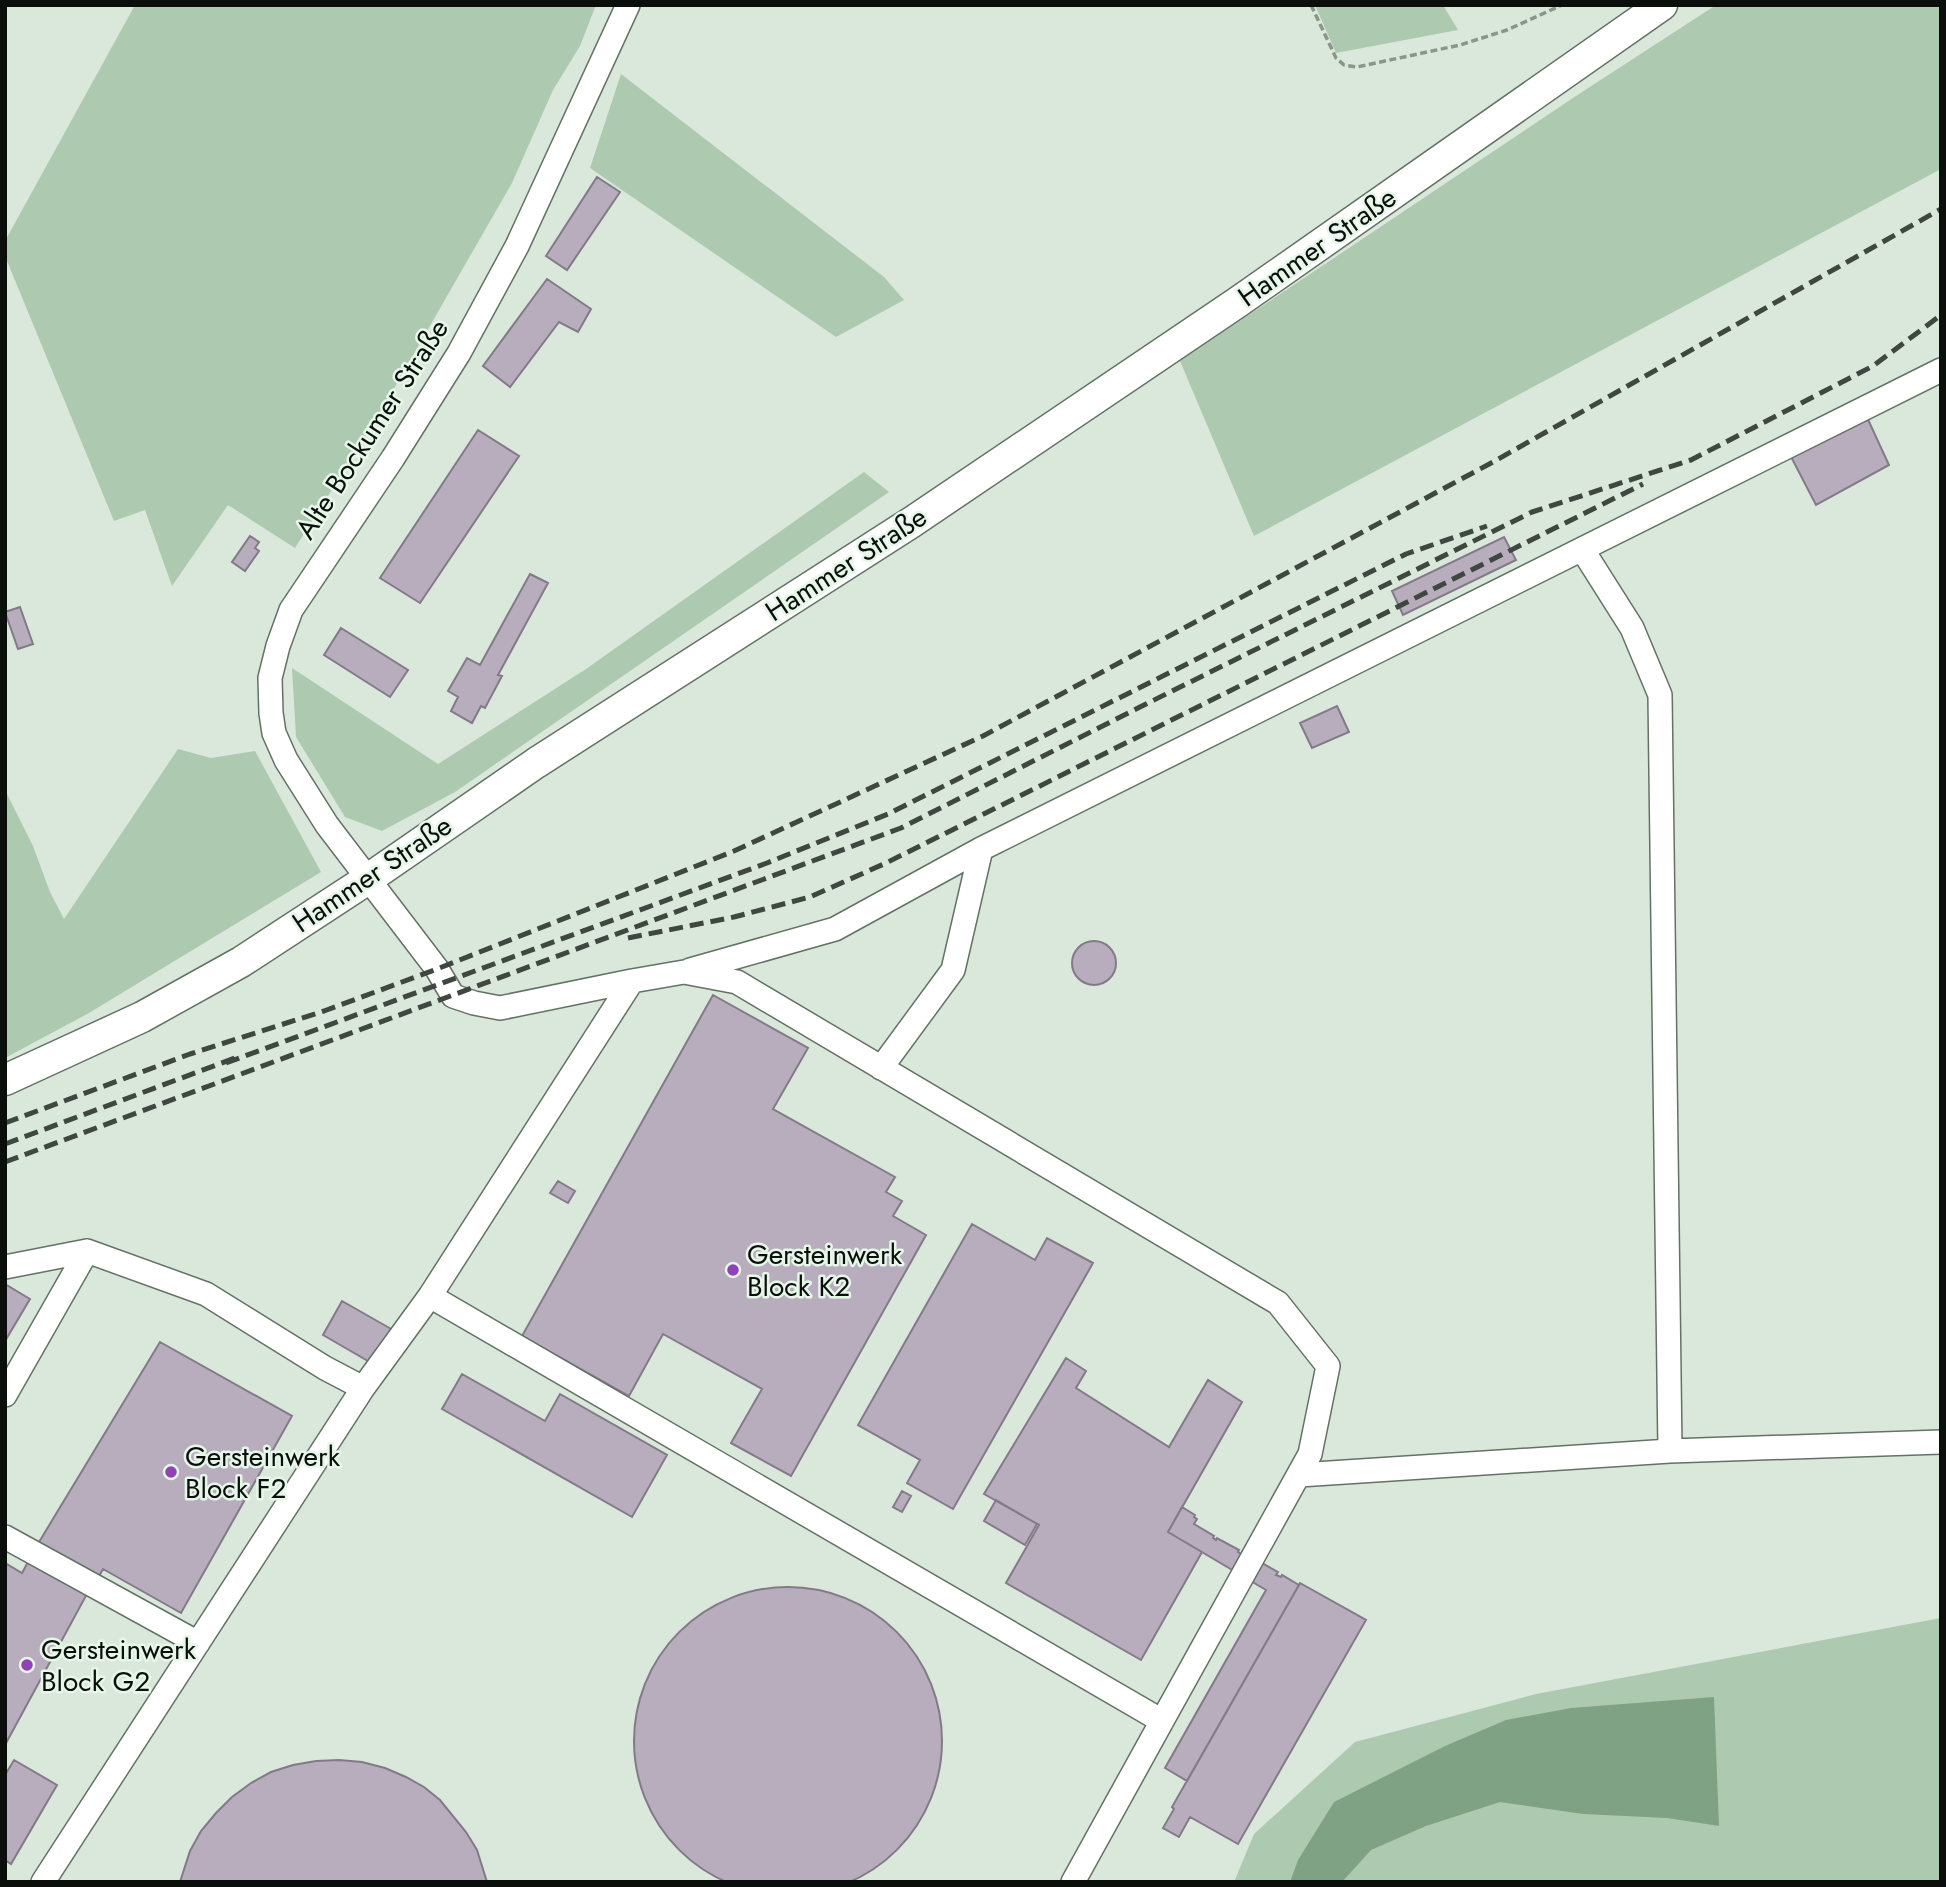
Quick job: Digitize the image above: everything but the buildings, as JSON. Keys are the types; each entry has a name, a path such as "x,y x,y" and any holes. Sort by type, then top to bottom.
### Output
{"main road":[{"name":"Hammer Straße","path":"5,1080 142,1017 241,962 368,879 536,763 912,522 1216,317 1662,5"}],"street":[{"name":"Alte Bockumer Straße","path":"628,5 517,246 459,354 291,610 270,678 271,713 274,733 286,760 327,825 437,969 453,996 500,1008 684,972"},
{"path":"684,972 835,929 981,849 1941,370"},
{"path":"1582,549 1632,628 1660,695 1670,1451"},
{"path":"881,1068 953,970 981,849"},
{"path":"684,972 737,982 1278,1303 1328,1366 1310,1454 1073,1882"},
{"path":"43,1882 363,1388 430,1296 632,981"},
{"path":"5,1267 87,1251 206,1294 325,1368 363,1388"},
{"path":"5,1395 87,1251"},
{"path":"430,1296 1162,1721"},
{"path":"1299,1475 1670,1451 1941,1442"},
{"path":"1911,1443 1941,1457"},
{"path":"5,1537 198,1643"}],"path":[{"path":"1311,5 1336,58 1344,65 1357,67 1460,45 1507,30 1562,5"}],"shaded area":[{"path":"135,5 596,5 580,46 553,90 512,183 373,425 295,548 228,505 172,586 145,510 114,521 5,256 5,241"},
{"path":"1315,5 1443,5 1458,30 1336,53"},
{"path":"1716,5 1941,5 1941,169 1254,536 1180,361"},
{"path":"621,74 884,277 904,300 836,337 590,168"},
{"path":"864,472 889,492 455,792 382,831 345,817 296,737 292,668 438,764 586,669"},
{"path":"178,749 211,758 255,751 321,872 89,1013 5,1058 5,790 33,846 50,892 64,919"},
{"path":"1941,1618 1941,1882 1234,1882 1254,1834 1355,1742 1536,1694"},
{"path":"1714,1697 1719,1826 1667,1818 1583,1814 1500,1802 1426,1826 1371,1850 1342,1882 1290,1882 1298,1860 1334,1802 1445,1746 1506,1720 1571,1708"}],"railway":[{"path":"5,1123 190,1054 324,1011 437,969 734,851 983,736 1493,462 1941,209"},
{"path":"5,1162 901,828 1532,512 1691,460 1873,366 1941,315"},
{"path":"628,938 734,917 810,897 886,863 1643,484"},
{"path":"226,1063 767,863 888,814 1406,554 1487,526"},
{"path":"5,1144 235,1058"}],"place":[{"name":"Gersteinwerk Block K2","path":"733,1270"},
{"name":"Gersteinwerk Block F2","path":"171,1472"},
{"name":"Gersteinwerk Block G2","path":"27,1665"}]}
